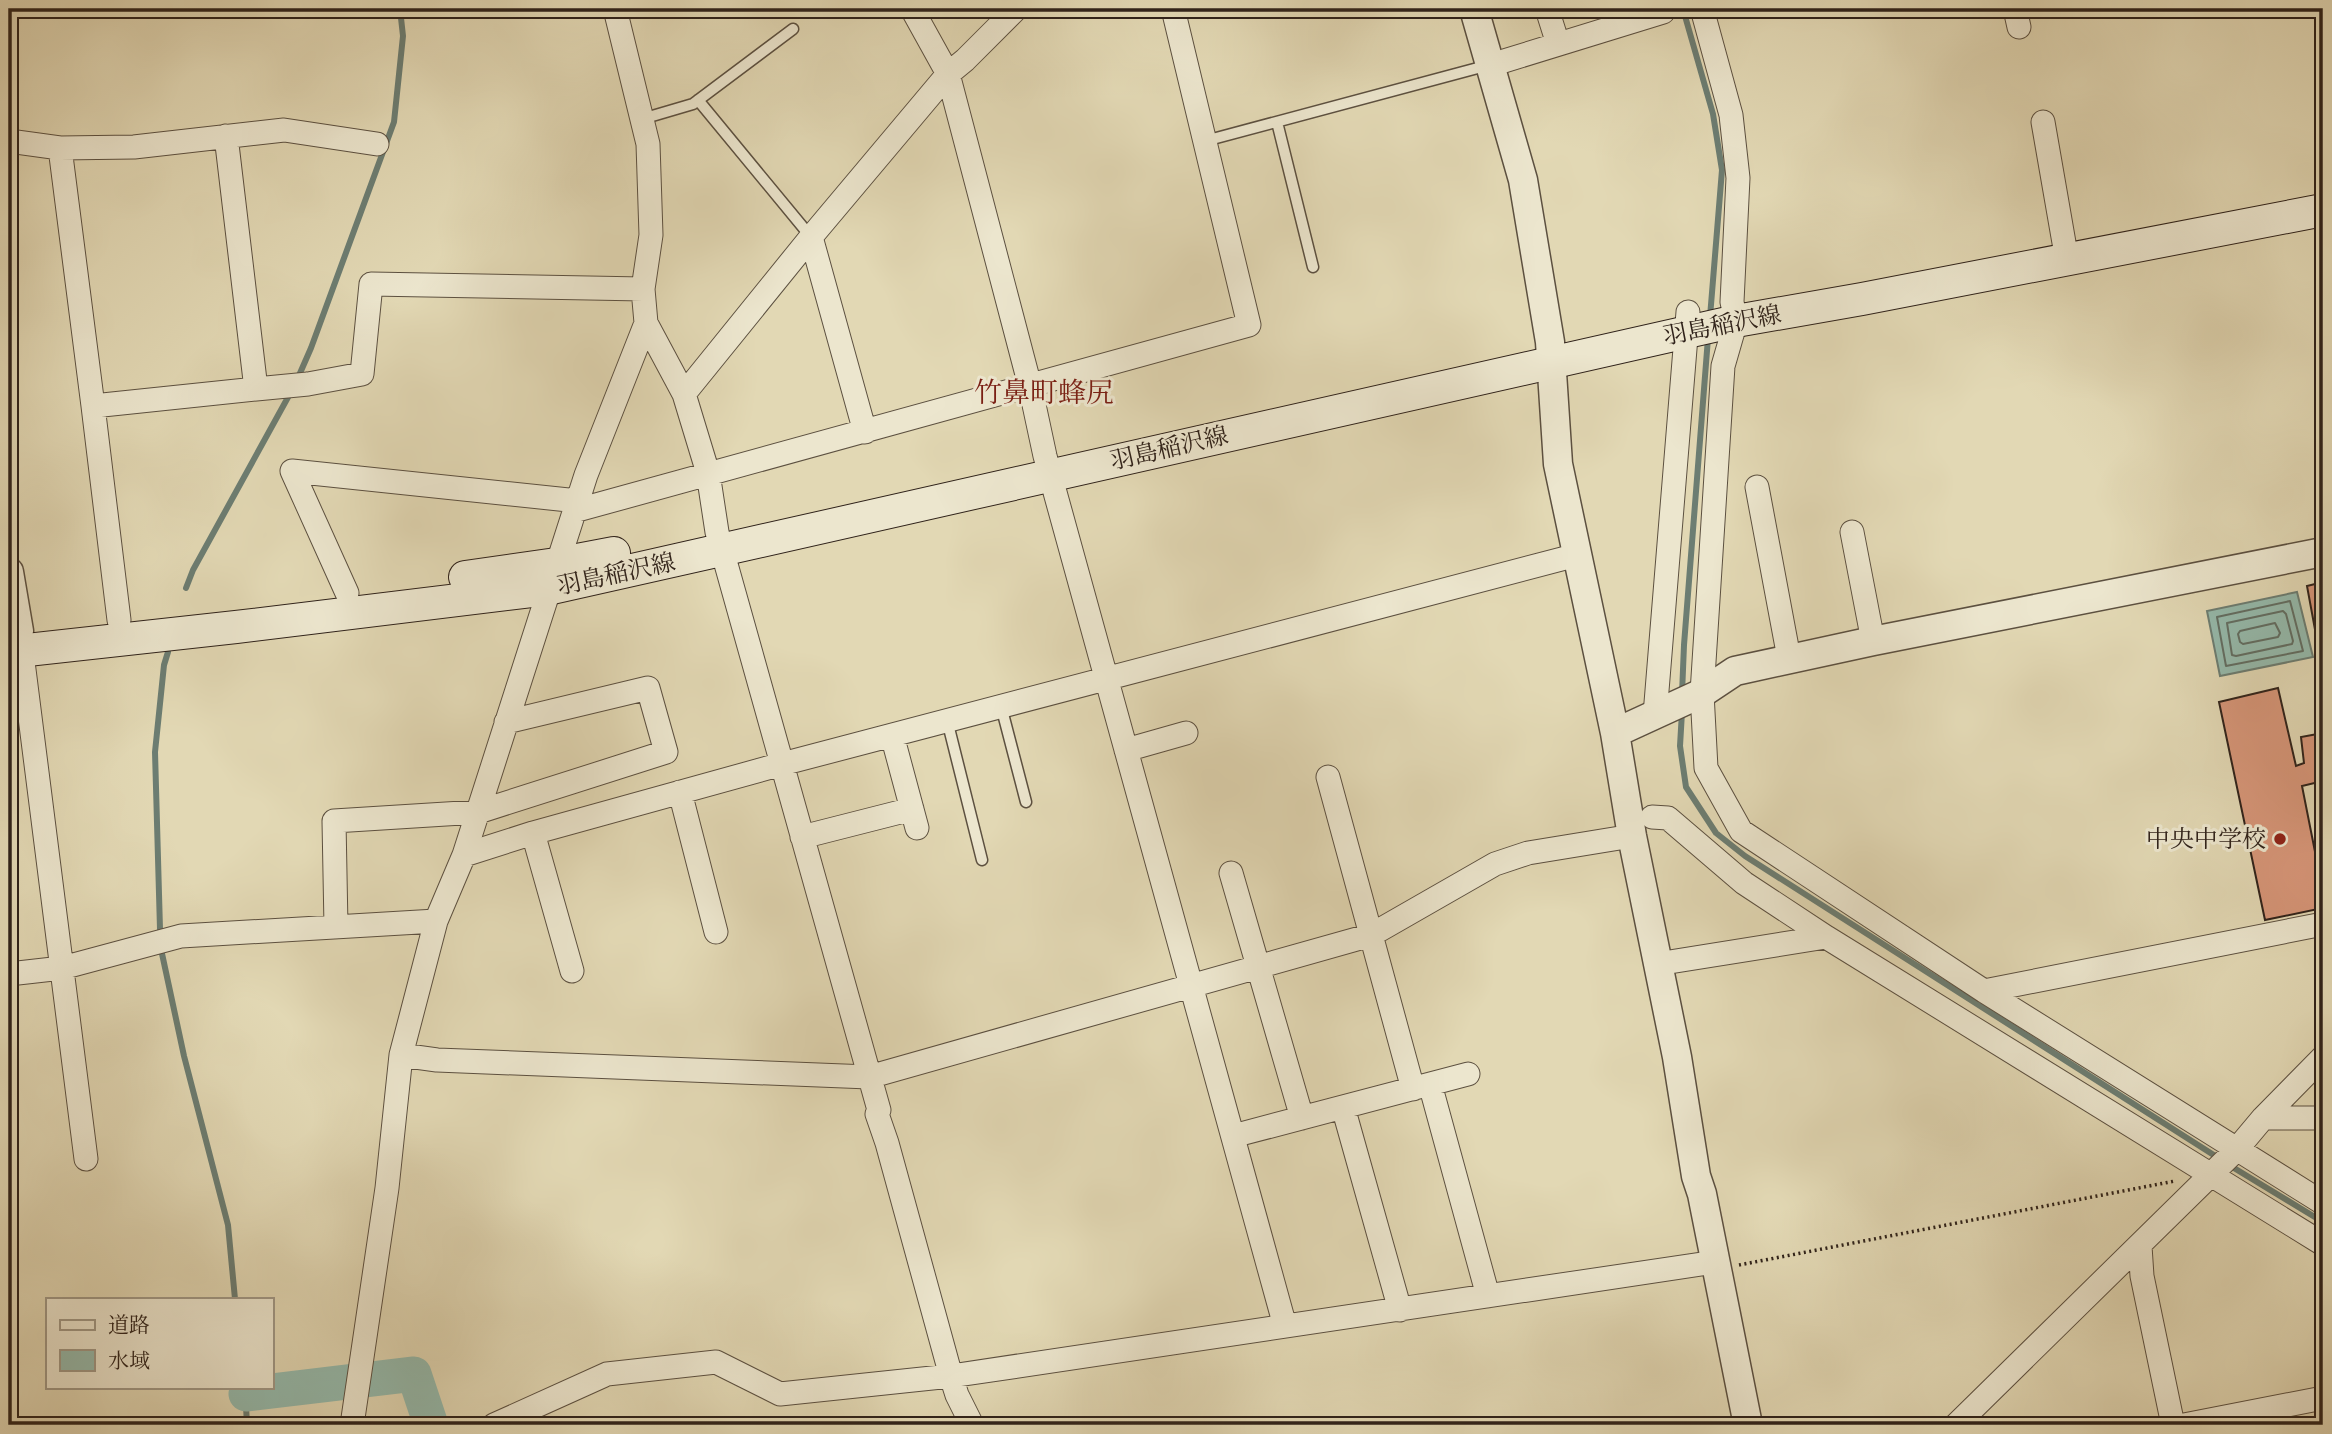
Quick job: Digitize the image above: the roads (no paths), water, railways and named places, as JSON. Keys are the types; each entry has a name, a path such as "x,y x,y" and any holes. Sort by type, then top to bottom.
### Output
{"main road":[{"name":"羽島稲沢線","path":"2065,250 2323,190"},
{"name":"羽島稲沢線","path":"14,641 236,627 552,577 719,542 1710,316 2065,250 2323,210"},
{"name":"羽島稲沢線","path":"14,641 119,620 347,593 552,577"}],"street":[{"path":"615,9 648,144 651,235 643,289 646,323 684,394 708,473 719,542 879,1110 877,1114 895,1170 951,1376 972,1425"},
{"path":"912,9 948,74 1030,386 1048,465 1285,1326"},
{"path":"684,394 948,74 1016,9"},
{"path":"347,593 292,471 576,506 865,432 1249,325 1173,9"},
{"path":"1474,9 1523,180 1550,352 1558,464 1615,733 1642,827 1657,964 1677,1057 1696,1176 1702,1194 1748,1425"},
{"path":"1548,9 1558,44"},
{"path":"1702,9 1731,115 1738,178 1710,316 1680,703 1706,768 1741,831 1984,991 2224,1162 2323,1244"},
{"path":"1491,65 1558,44 1613,18 1663,12"},
{"path":"2043,122 2065,250"},
{"path":"9,141 60,148 134,147 285,130 377,144"},
{"path":"226,136 256,390"},
{"path":"60,148 119,620"},
{"path":"811,237 865,432"},
{"path":"93,406 308,384 362,374 371,284 643,289"},
{"path":"1680,703 1723,366 1710,316"},
{"path":"352,1425 387,1188 401,1055 436,921 464,855 576,506 646,323"},
{"path":"1757,487 1789,658"},
{"path":"1852,532 1873,640"},
{"path":"1615,733 1680,703 1735,671 1873,640 2323,552"},
{"path":"464,855 533,833 782,764 1577,555"},
{"path":"9,572 14,641 62,968 86,1159"},
{"path":"337,927 334,821 478,812 666,752 648,688 506,722"},
{"path":"1126,750 1186,733"},
{"path":"802,837 914,818 892,735"},
{"path":"1328,777 1371,935 1488,1296"},
{"path":"680,792 716,932"},
{"path":"401,1055 438,1060 869,1077 1371,935 1494,864 1668,818 1744,883 1826,937 2224,1162 2323,1203"},
{"path":"533,833 572,971"},
{"path":"1231,873 1302,1118"},
{"path":"9,974 62,968 181,936 436,921"},
{"path":"1984,991 2323,924"},
{"path":"1657,964 1826,937"},
{"path":"1956,1425 2224,1162 2323,1058"},
{"path":"1234,1136 1468,1074"},
{"path":"1343,1107 1400,1310"},
{"path":"2263,1118 2323,1118"},
{"path":"2140,1246 2142,1276 2173,1425"},
{"path":"495,1425 607,1374 716,1362 780,1394 951,1376 1488,1296 1716,1266"},
{"path":"2185,1425 2323,1398"}],"lane":[{"path":"642,119 693,104 793,29"},
{"path":"1205,141 1491,65"},
{"path":"698,100 811,237"},
{"path":"1277,122 1313,267"},
{"path":"1001,706 1026,802"},
{"path":"947,720 982,860"}],"water":[{"path":"2297,592 2313,657 2220,676 2207,611"}],"waterway":[{"path":"297,380 394,122 403,36 400,9"},
{"path":"1683,9 1713,114 1722,170 1710,317"},
{"path":"1682,694 1708,338"},
{"path":"186,588 193,570 292,390"},
{"path":"160,929 155,752 164,665 168,652"},
{"path":"1682,712 1680,746 1686,787 1716,833 1745,856 2220,1159"},
{"path":"161,949 184,1056 228,1225 235,1298"},
{"path":"2229,1165 2323,1222"},
{"path":"246,1394 414,1374 431,1425"},
{"path":"245,1388 247,1425"}],"place":[{"name":"中央中学校","path":"2280,839"}],"district":[{"name":"竹鼻町蜂尻","path":"1044,392"}]}
